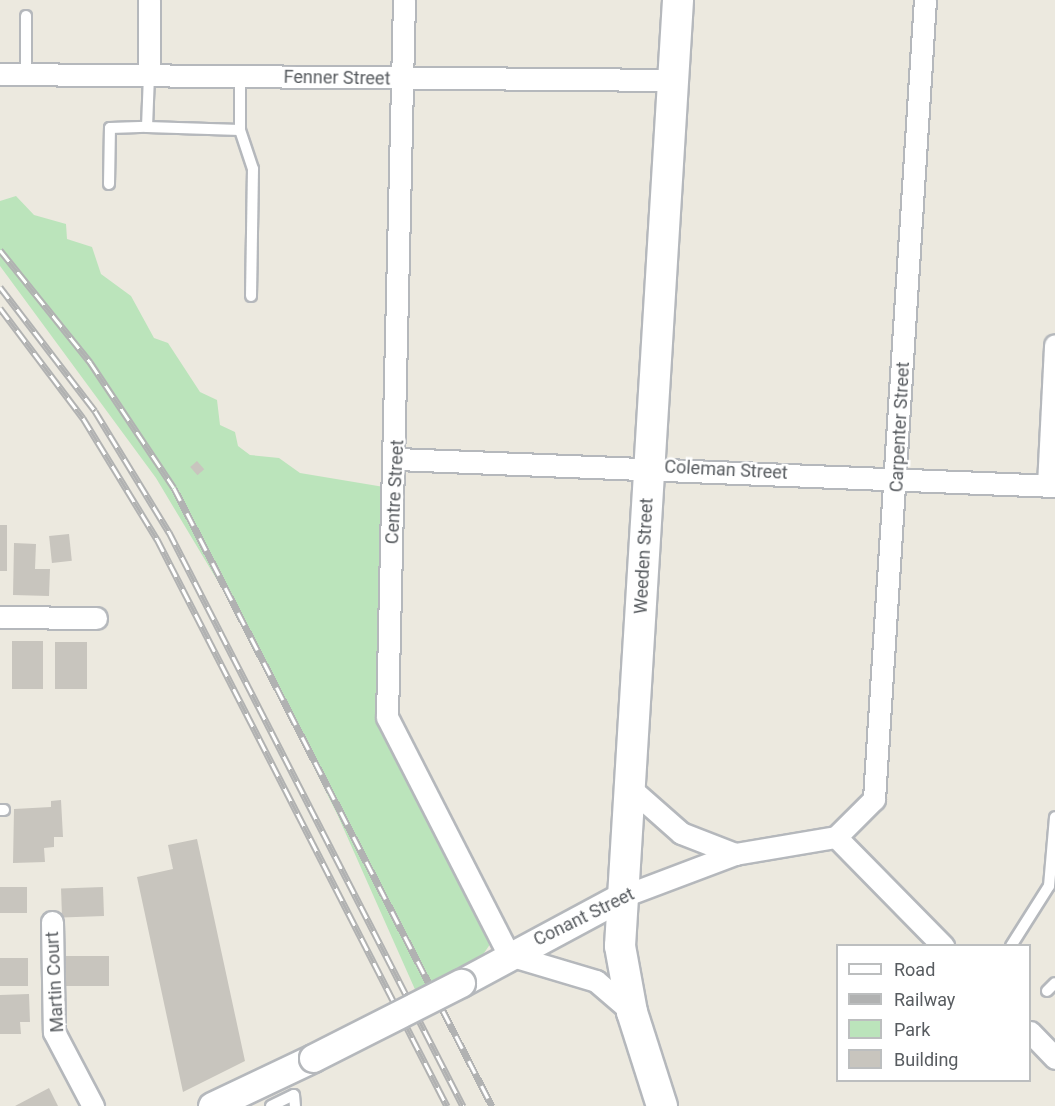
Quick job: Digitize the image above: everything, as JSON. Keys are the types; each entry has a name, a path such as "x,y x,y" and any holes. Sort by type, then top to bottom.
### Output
{"main road":[{"name":"Weeden Street","path":"662,1106 632,1012 620,946 621,897 678,0"}],"street":[{"path":"148,75 149,0"},
{"name":"Centre Street","path":"404,0 397,459 387,717 509,955"},
{"name":"Carpenter Street","path":"836,837 874,799 898,479 925,0"},
{"name":"Fenner Street","path":"0,74 674,80"},
{"path":"1051,485 1055,345"},
{"name":"Coleman Street","path":"397,459 650,467 1051,485"},
{"path":"0,617 96,618"},
{"path":"629,787 681,833 735,854"},
{"path":"836,837 942,944"},
{"name":"Conant Street","path":"212,1106 461,983 509,955 621,897 735,854 836,837"},
{"name":"Martin Court","path":"52,922 54,1032 93,1106"},
{"path":"509,955 596,981 632,1012"},
{"path":"1031,1034 1055,1058"}],"lane":[{"path":"26,16 26,74"},
{"path":"147,127 148,75"},
{"path":"240,76 240,130 253,169 251,296"},
{"path":"109,184 110,128 240,130"},
{"path":"1012,944 1049,886 1055,817"},
{"path":"1047,991 1055,982"},
{"path":"271,1106 295,1100"}],"green space":[{"path":"16,196 34,215 66,224 67,239 92,247 101,274 131,296 154,338 168,343 200,392 217,400 220,425 235,432 238,446 250,455 279,458 300,473 390,488 384,705 495,937 469,975 421,1003 338,816 238,615 156,478 0,266 0,201"}],"building":[{"path":"197,461 204,469 197,475 190,467"},
{"path":"0,525 7,525 7,571 0,571"},
{"path":"69,534 72,561 52,563 49,536"},
{"path":"14,543 36,544 35,569 50,569 49,596 13,595"},
{"path":"12,641 43,641 43,689 12,689"},
{"path":"55,642 87,642 87,689 55,689"},
{"path":"61,800 63,837 54,837 54,847 44,848 45,862 13,863 14,809 51,807 51,801"},
{"path":"197,839 245,1061 183,1092 137,877 173,869 168,845"},
{"path":"0,887 27,887 27,913 0,913"},
{"path":"103,887 104,916 62,917 61,888"},
{"path":"61,956 109,956 109,986 61,986"},
{"path":"0,958 28,958 28,986 0,986"},
{"path":"29,994 30,1022 20,1022 21,1034 0,1034 0,995"},
{"path":"49,1088 58,1106 15,1106"}],"railway":[{"path":"0,250 90,362 174,488 492,1106"},
{"path":"0,287 95,411 169,532 463,1106"},
{"path":"0,308 83,418 157,539 447,1106"}]}
